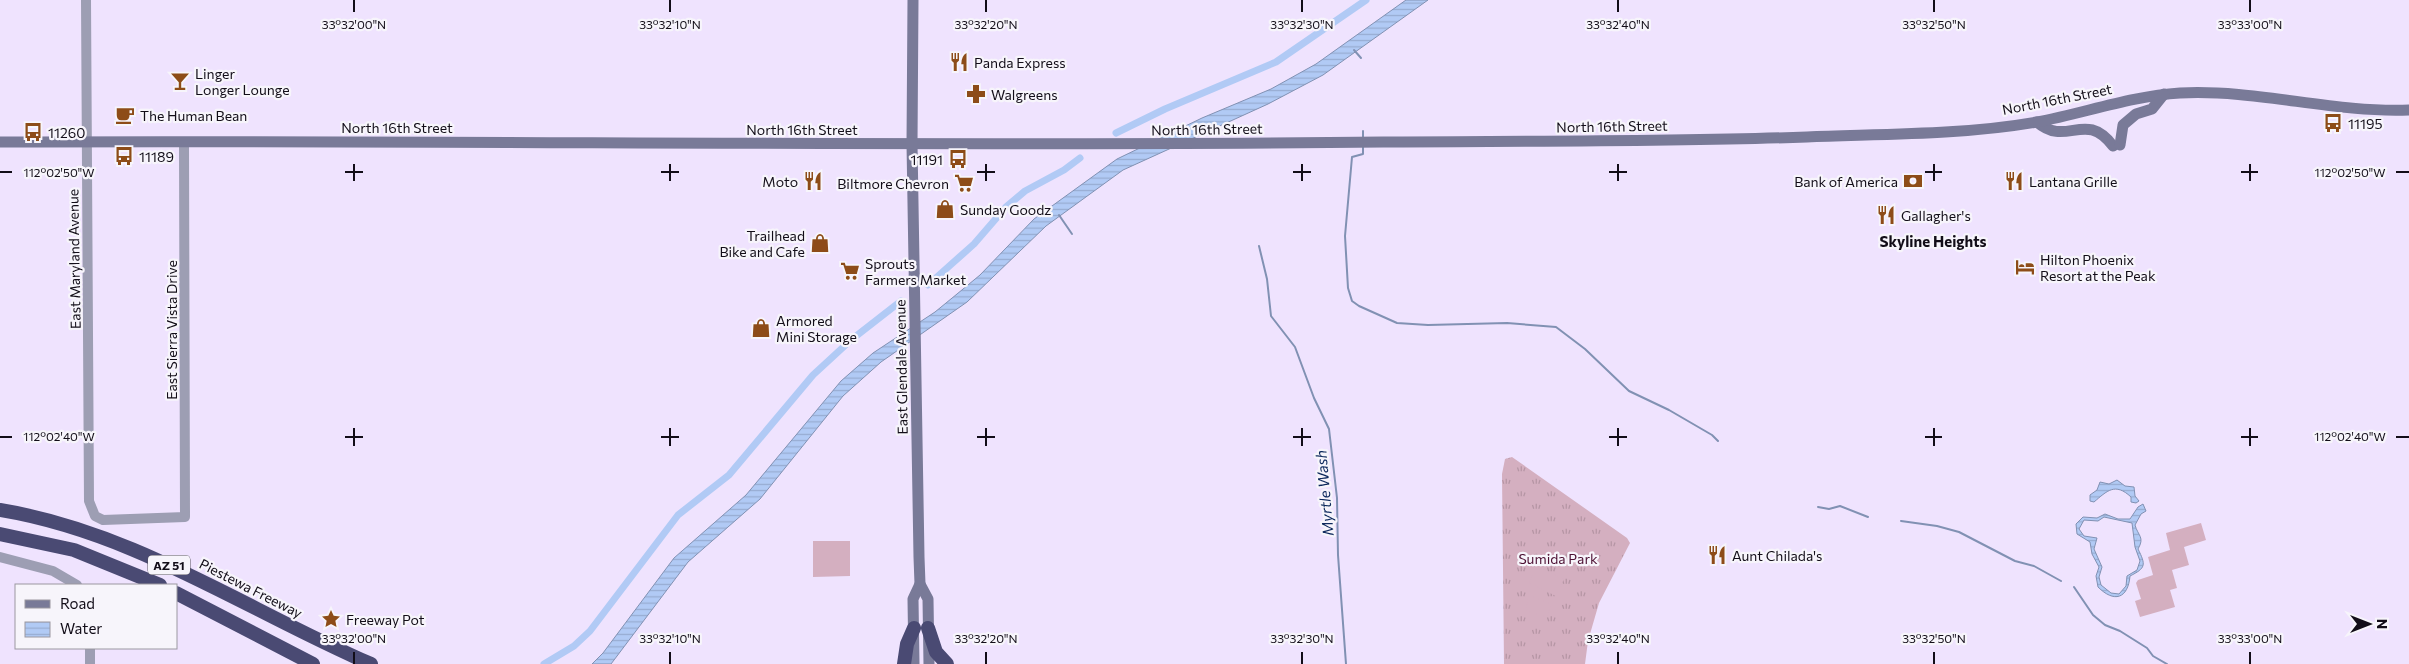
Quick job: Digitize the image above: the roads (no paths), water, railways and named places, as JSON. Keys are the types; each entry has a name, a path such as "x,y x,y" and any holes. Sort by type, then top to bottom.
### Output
{"highway":[{"name":"Piestewa Freeway","path":"0,510 77,528 134,549 313,638 371,664"},
{"name":"AZ 51","path":"0,534 74,550 158,584"},
{"name":"AZ 51","path":"178,594 313,664"},
{"path":"904,664 907,644 914,628"},
{"path":"928,628 936,652 947,664"}],"main road":[{"name":"East Glendale Avenue","path":"912,0 912,144 920,584 913,599 914,664"},
{"name":"North 16th Street","path":"0,142 1124,144 1658,141 1960,130 2037,122 2108,104 2164,94 2214,93 2358,110 2409,110"},
{"path":"2037,122 2047,130 2061,133 2093,128 2117,145 2123,125 2136,114 2152,109 2164,94"},
{"name":"East Glendale Avenue","path":"920,584 928,599 929,664"}],"street":[{"name":"East Maryland Avenue","path":"86,0 89,501 95,516 111,520 185,517"},
{"name":"East Sierra Vista Drive","path":"184,142 185,517"},
{"path":"0,557 54,571 75,584"},
{"path":"90,649 90,664"}],"water":[{"path":"1406,0 1428,0 1323,75 1268,104 1123,170 1046,226 967,302 881,362 843,396 760,499 688,562 611,664 592,664 603,653 674,558 746,495 841,381 873,353 935,312 980,275 1034,219 1117,159 1202,118 1271,89 1316,64"},
{"path":"2117,480 2125,486 2134,487 2135,496 2139,501 2136,503 2131,502 2131,497 2125,492 2116,489 2107,492 2094,502 2090,501 2090,495 2097,490 2100,482 2109,484"},
{"path":"2143,504 2146,511 2141,514 2135,525 2141,539 2138,549 2143,566 2139,571 2130,576 2129,584 2123,594 2115,597 2098,587 2096,576 2099,567 2092,554 2090,542 2077,534 2076,524 2083,517 2097,518 2105,514 2118,519 2130,519 2138,507","holes":["2104,517 2132,523 2135,547 2140,561 2137,570 2127,576 2126,586 2119,594 2111,593 2101,585 2099,577 2102,567 2094,549 2097,538 2084,536 2079,529 2084,520 2098,521"]}],"waterway":[{"path":"1116,133 1165,109 1276,62 1366,0"},
{"name":"Myrtle Wash","path":"1354,50 1361,58"},
{"path":"1363,131 1363,139"},
{"path":"1363,146 1363,154 1352,157 1345,236 1348,288 1352,301 1397,323 1428,325 1507,323 1556,327 1585,349 1629,391 1669,410 1712,435 1718,441"},
{"path":"928,285 974,244 1006,207 1025,191 1064,170 1080,158"},
{"path":"1059,215 1072,234"},
{"name":"Myrtle Wash","path":"1259,246 1267,279 1271,316 1295,347 1314,398 1329,429 1337,498 1338,555 1346,664"},
{"path":"544,664 574,646 590,631 678,515 729,475 813,375 851,340 901,301"},
{"path":"1818,507 1829,509 1840,506 1868,517"},
{"path":"1901,521 1937,526 1959,532 2015,561 2034,566 2061,581"},
{"path":"2074,587 2093,615 2105,625 2120,631 2147,648 2153,656 2167,664"}],"place":[{"name":"Panda Express","path":"959,62"},
{"name":"Linger Longer Lounge","path":"180,81"},
{"name":"Walgreens","path":"976,94"},
{"name":"The Human Bean","path":"125,115"},
{"name":"11195","path":"2333,123"},
{"name":"11260","path":"33,132"},
{"name":"11189","path":"124,156"},
{"name":"11191","path":"958,159"},
{"name":"Moto","path":"813,181"},
{"name":"Bank of America","path":"1913,181"},
{"name":"Lantana Grille","path":"2014,181"},
{"name":"Biltmore Chevron","path":"964,183"},
{"name":"Sunday Goodz","path":"945,209"},
{"name":"Gallagher's","path":"1886,215"},
{"name":"Trailhead Bike and Cafe","path":"820,243"},
{"name":"Hilton Phoenix Resort at the Peak","path":"2025,267"},
{"name":"Sprouts Farmers Market","path":"850,271"},
{"name":"Armored Mini Storage","path":"761,328"},
{"name":"Aunt Chilada's","path":"1717,555"},
{"name":"Freeway Pot","path":"331,619"}],"district":[{"name":"Skyline Heights","path":"1933,241"}],"park label":[{"name":"Sumida Park","path":"1558,558"}]}
